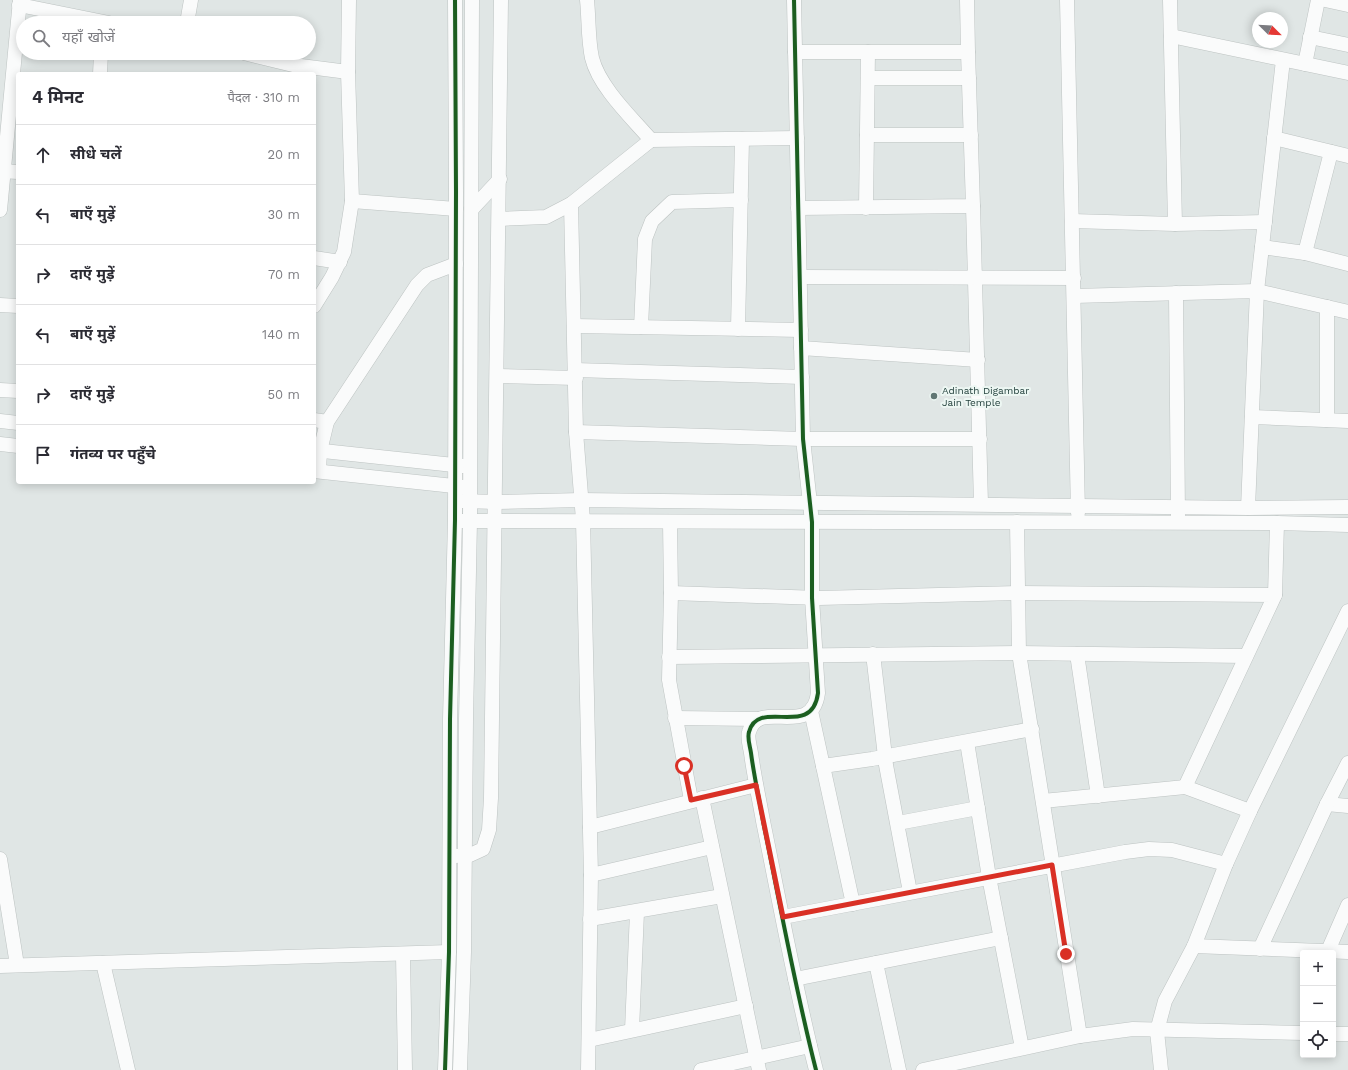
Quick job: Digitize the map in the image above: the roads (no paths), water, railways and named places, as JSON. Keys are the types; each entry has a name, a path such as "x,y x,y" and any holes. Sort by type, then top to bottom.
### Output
{"street":[{"path":"188,16 191,0"},
{"path":"316,303 340,262 344,252 352,201 348,72 349,0"},
{"path":"445,1070 449,952 449,863 455,520 455,0"},
{"path":"460,1070 470,521 472,0"},
{"path":"449,863 464,863 483,849 489,830 494,723 502,0"},
{"path":"587,0 592,58 609,90 651,140"},
{"path":"675,718 758,719 767,717 804,716 811,711 816,702 818,693 812,598 812,522 803,439 794,0"},
{"path":"967,0 976,277 981,504"},
{"path":"1067,0 1078,522"},
{"path":"1170,0 1175,224"},
{"path":"1305,64 1318,0"},
{"path":"1325,0 1348,4"},
{"path":"18,16 19,3 75,16"},
{"path":"0,210 2,171 16,33"},
{"path":"1171,36 1348,74"},
{"path":"1310,37 1348,45"},
{"path":"795,52 968,52"},
{"path":"866,208 868,52"},
{"path":"100,72 101,60"},
{"path":"265,60 293,69 348,72"},
{"path":"1248,508 1257,291 1283,60"},
{"path":"868,78 969,78"},
{"path":"867,135 971,135"},
{"path":"499,213 546,217 571,204 651,140 797,138"},
{"path":"1274,138 1348,156"},
{"path":"738,329 742,139"},
{"path":"1305,253 1331,152"},
{"path":"2,171 16,172"},
{"path":"472,209 500,185"},
{"path":"641,327 645,239 652,221 672,202 741,200"},
{"path":"352,201 456,209"},
{"path":"571,204 576,374 576,432 583,520 591,875 590,1040 588,1070"},
{"path":"798,208 973,206"},
{"path":"1072,221 1175,224 1265,222"},
{"path":"1262,247 1305,253 1348,264"},
{"path":"316,258 340,262"},
{"path":"456,264 427,275 417,285 320,421 316,471 455,494 469,494 496,502 581,500 1078,504 1248,508 1348,507"},
{"path":"800,277 1074,278"},
{"path":"1074,296 1257,291 1348,312"},
{"path":"1176,294 1178,522"},
{"path":"0,305 16,306"},
{"path":"1327,307 1327,420"},
{"path":"574,326 801,330"},
{"path":"801,348 978,360"},
{"path":"497,376 576,374 802,377"},
{"path":"0,390 16,392"},
{"path":"1252,416 1348,421"},
{"path":"0,421 16,423"},
{"path":"576,432 803,439 980,439"},
{"path":"0,444 16,446"},
{"path":"317,451 470,467"},
{"path":"455,520 670,522 1178,522 1348,525"},
{"path":"670,522 670,694 696,799 712,847 758,1064"},
{"path":"1017,522 1019,653 1080,1036"},
{"path":"1185,787 1275,595 1277,523"},
{"path":"671,593 812,598 1019,593 1275,595"},
{"path":"1161,1070 1157,1031 1165,1001 1194,946 1226,864 1250,811 1348,611"},
{"path":"669,657 1019,653 1246,656"},
{"path":"873,654 884,757 898,823 910,892"},
{"path":"1077,654 1098,796"},
{"path":"811,711 852,904"},
{"path":"758,719 751,725 748,734 756,785 795,979 816,1070"},
{"path":"823,766 884,757 1032,730"},
{"path":"967,742 989,877 1022,1048"},
{"path":"1260,949 1327,804 1348,763"},
{"path":"590,827 756,785"},
{"path":"1043,801 1185,787 1250,811"},
{"path":"1327,804 1348,806"},
{"path":"898,823 978,808"},
{"path":"591,875 712,847"},
{"path":"783,917 1125,852 1172,850 1226,864"},
{"path":"0,859 17,965"},
{"path":"590,919 722,896"},
{"path":"1328,950 1348,905"},
{"path":"632,1030 637,912"},
{"path":"795,979 1001,938"},
{"path":"1194,946 1300,951"},
{"path":"0,966 403,955 449,952"},
{"path":"1336,953 1348,952"},
{"path":"403,955 405,1070"},
{"path":"103,963 128,1070"},
{"path":"876,963 899,1070"},
{"path":"590,1040 746,1006"},
{"path":"923,1070 1080,1036 1132,1029 1157,1031 1300,1033"},
{"path":"1336,1034 1348,1034"},
{"path":"701,1070 758,1064 810,1046"}],"place":[{"name":"Adinath Digambar Jain Temple","path":"934,396"}]}
